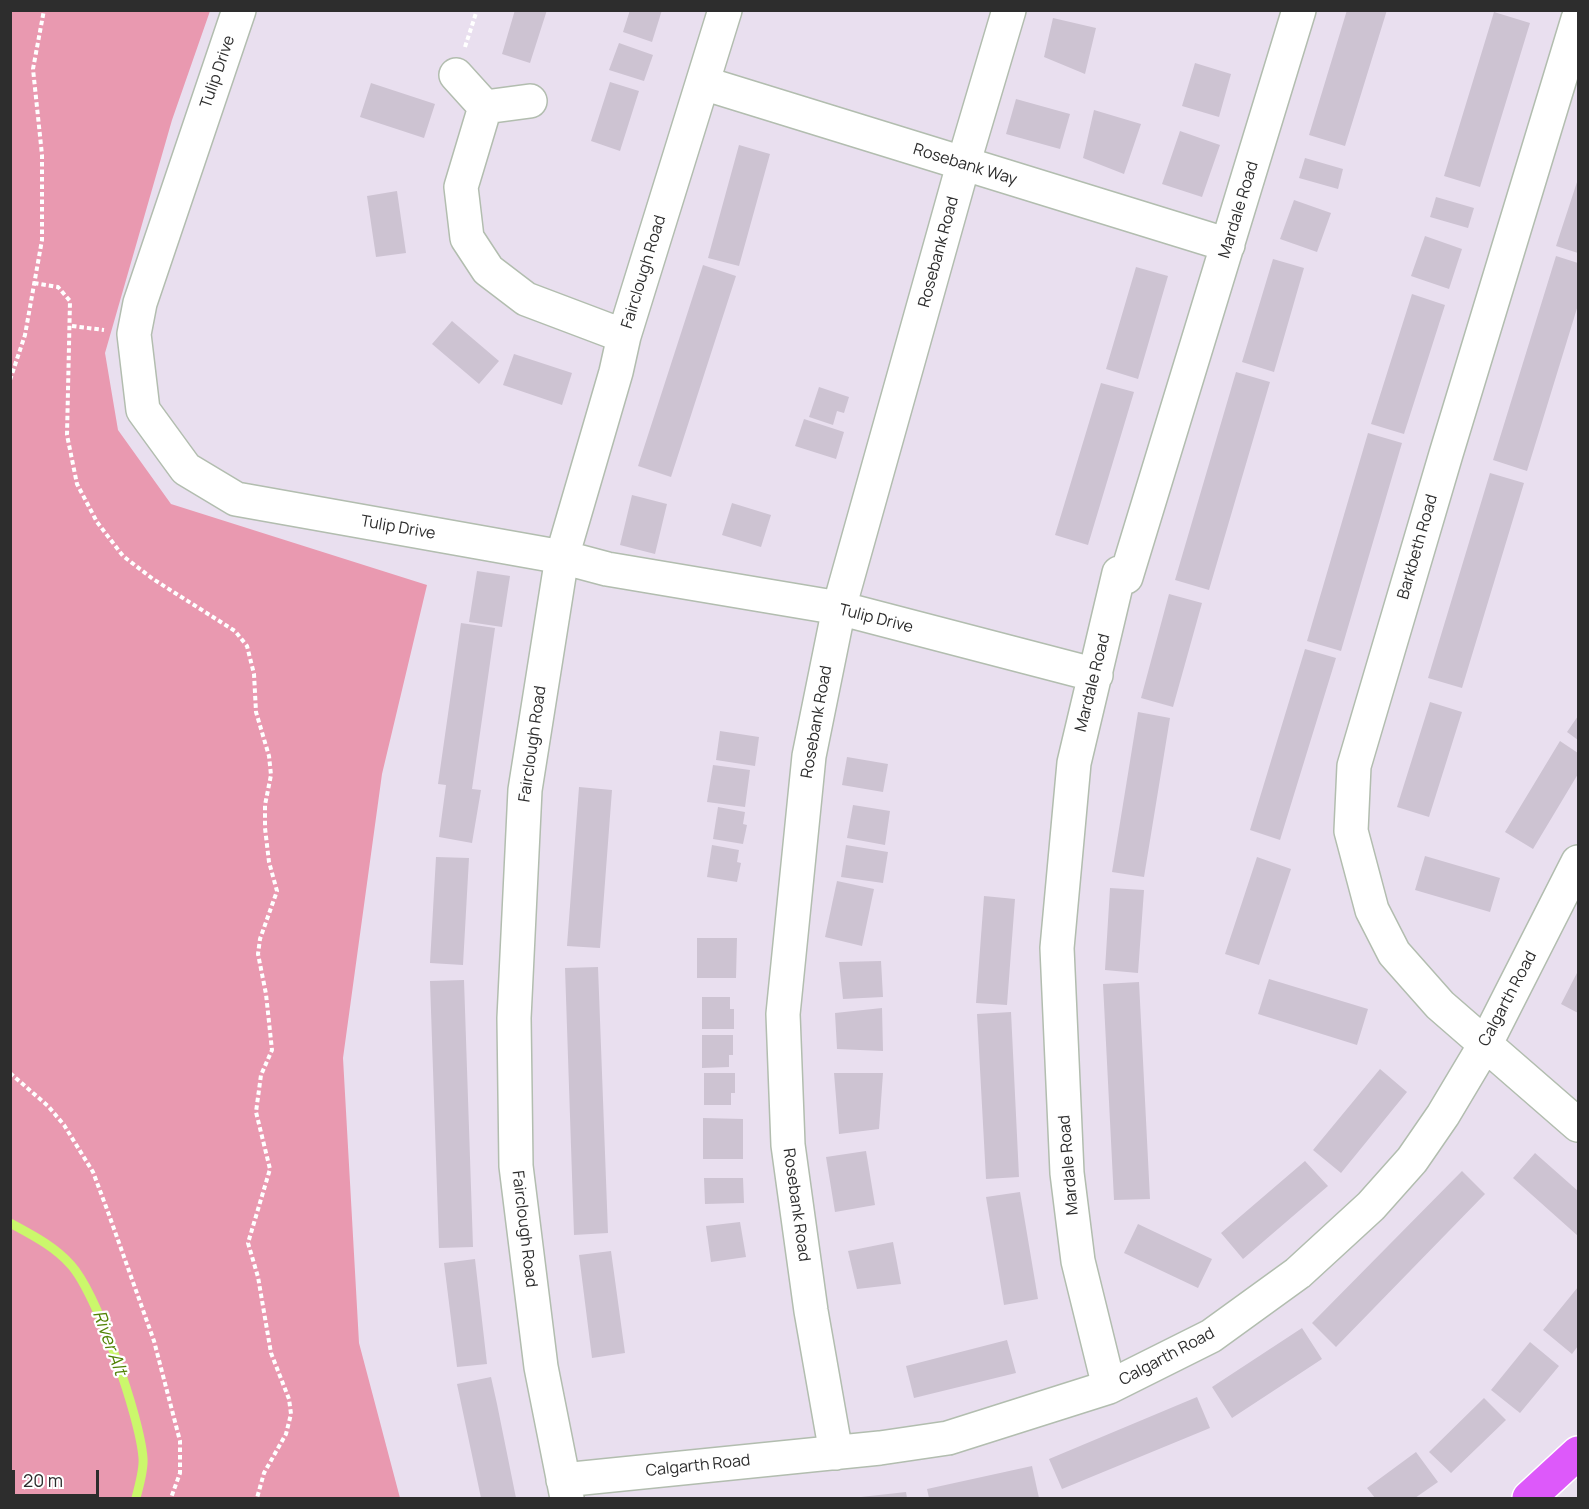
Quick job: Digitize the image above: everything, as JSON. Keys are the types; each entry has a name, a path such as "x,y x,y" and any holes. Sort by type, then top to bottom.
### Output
{"main road":[{"path":"1529,1498 1578,1453"}],"street":[{"name":"Tulip Drive","path":"239,10 140,303 134,334 143,410 186,469 236,499 562,557 607,569 839,608 1096,675"},
{"name":"Fairclough Road","path":"565,1489 541,1366 516,1166 514,1018 525,790 562,557 616,372 624,336 725,10"},
{"name":"Rosebank Road","path":"836,1453 811,1311 788,1145 783,1014 809,756 839,608 963,165 1009,10"},
{"name":"Mardale Road","path":"1109,1387 1078,1261 1067,1173 1057,948 1074,764 1119,573 1126,577 1299,10"},
{"name":"Barkbeth Road","path":"1578,19 1452,432 1354,766 1351,831 1372,910 1394,953 1440,1005 1578,1125"},
{"path":"456,75 485,107"},
{"name":"Rosebank Way","path":"702,83 790,108 963,165 1228,246"},
{"path":"485,107 530,101"},
{"path":"485,107 461,187 467,238 488,270 526,299 624,336"},
{"name":"Calgarth Road","path":"565,1489 948,1438 1109,1387 1210,1336 1298,1273 1371,1206 1412,1160 1443,1115 1486,1043 1578,862"}],"path":[{"path":"10,380 25,336 42,240 42,155 33,69 44,10"},
{"path":"456,75 477,10"},
{"path":"34,283 58,287 70,301 67,435 76,484 97,522 123,556 153,579 235,632 247,646 254,674 256,712 272,775 265,805 265,828 277,891 260,939 258,954 266,994 272,1050 261,1076 256,1112 270,1168 248,1243 258,1277 271,1353 289,1399 291,1414 286,1434 264,1473 257,1498"},
{"path":"10,1073 48,1106 64,1125 93,1172 154,1341 180,1441 180,1473 171,1498"}],"shaded area":[{"path":"10,11 210,11 172,120 105,353 118,430 171,504 427,585 382,774 343,1058 359,1343 400,1498 11,1498"}],"building":[{"path":"515,10 547,10 530,63 502,54"},
{"path":"630,10 662,10 652,42 623,32"},
{"path":"1347,10 1387,10 1345,146 1309,135"},
{"path":"1494,12 1530,23 1480,187 1444,176"},
{"path":"1053,18 1096,28 1085,74 1044,57"},
{"path":"619,43 653,55 644,81 609,70"},
{"path":"1195,63 1231,74 1219,117 1182,106"},
{"path":"610,82 639,91 620,151 591,141"},
{"path":"371,83 435,104 424,138 360,117"},
{"path":"1016,99 1070,114 1060,149 1006,134"},
{"path":"1094,110 1141,124 1124,174 1083,158"},
{"path":"1180,131 1220,145 1202,197 1162,184"},
{"path":"739,145 770,154 739,266 708,258"},
{"path":"1305,158 1343,169 1338,189 1299,178"},
{"path":"1578,179 1578,253 1556,246"},
{"path":"397,191 406,253 376,257 367,196"},
{"path":"1436,197 1474,208 1468,228 1430,217"},
{"path":"1294,200 1331,213 1317,252 1280,239"},
{"path":"1425,236 1462,249 1449,289 1411,276"},
{"path":"1556,256 1578,263 1578,305 1527,471 1493,460"},
{"path":"1273,259 1304,268 1274,372 1242,362"},
{"path":"703,265 736,276 671,477 638,466"},
{"path":"1136,267 1168,276 1138,379 1106,369"},
{"path":"1412,294 1445,305 1404,434 1371,424"},
{"path":"452,321 499,361 479,384 432,344"},
{"path":"514,354 572,373 562,405 503,385"},
{"path":"1236,372 1270,382 1209,590 1175,580"},
{"path":"1101,383 1134,392 1088,545 1055,535"},
{"path":"819,387 849,397 844,413 837,411 833,425 809,417"},
{"path":"804,419 844,432 836,459 795,446"},
{"path":"1368,433 1402,443 1341,651 1307,641"},
{"path":"1490,473 1524,483 1462,688 1428,678"},
{"path":"632,495 667,504 655,554 620,545"},
{"path":"732,503 771,515 761,547 722,535"},
{"path":"477,571 510,576 502,627 469,622"},
{"path":"1169,594 1202,603 1173,707 1141,698"},
{"path":"461,623 495,628 472,789 481,790 472,843 439,837 446,785 438,784"},
{"path":"1305,649 1336,658 1280,840 1250,830"},
{"path":"1430,702 1462,712 1429,817 1397,807"},
{"path":"1138,712 1170,718 1144,877 1112,872"},
{"path":"1578,716 1578,740 1567,732"},
{"path":"720,731 759,737 755,766 716,760"},
{"path":"1560,741 1578,753 1578,774 1533,849 1505,832"},
{"path":"847,757 888,764 883,792 842,785"},
{"path":"713,765 750,770 745,807 707,802"},
{"path":"579,787 612,790 600,948 567,946"},
{"path":"853,805 890,811 885,845 847,838"},
{"path":"718,807 745,812 743,824 747,825 743,844 713,839"},
{"path":"712,845 739,850 737,862 741,863 737,882 707,877"},
{"path":"846,845 888,852 883,883 841,877"},
{"path":"1425,856 1500,878 1490,912 1415,890"},
{"path":"436,857 469,858 463,965 430,963"},
{"path":"1257,857 1291,869 1259,965 1225,954"},
{"path":"837,881 874,889 862,946 825,937"},
{"path":"1110,888 1144,890 1138,973 1105,970"},
{"path":"984,896 1015,899 1007,1005 976,1003"},
{"path":"697,938 737,938 736,978 697,978"},
{"path":"881,961 883,997 843,999 839,962"},
{"path":"598,967 608,1233 574,1235 565,968"},
{"path":"1578,971 1578,1013 1561,1004"},
{"path":"1269,979 1368,1009 1357,1045 1258,1014"},
{"path":"464,980 473,1247 439,1248 430,981"},
{"path":"1139,982 1150,1199 1114,1200 1103,984"},
{"path":"702,997 730,997 730,1009 734,1009 734,1029 702,1029"},
{"path":"882,1008 883,1051 837,1049 835,1013"},
{"path":"1011,1012 1019,1177 986,1179 977,1014"},
{"path":"702,1035 733,1035 733,1055 729,1055 729,1067 702,1068"},
{"path":"1380,1069 1407,1092 1341,1173 1313,1150"},
{"path":"704,1073 735,1073 735,1093 731,1093 731,1105 704,1105"},
{"path":"834,1073 883,1073 879,1129 839,1134"},
{"path":"703,1118 743,1119 743,1159 703,1159"},
{"path":"866,1151 875,1205 835,1212 826,1157"},
{"path":"1535,1153 1578,1191 1578,1236 1513,1178"},
{"path":"1305,1161 1328,1186 1243,1259 1221,1233"},
{"path":"1462,1171 1485,1194 1336,1347 1312,1323"},
{"path":"704,1178 743,1178 744,1203 705,1204"},
{"path":"1020,1192 1038,1299 1004,1305 986,1197"},
{"path":"740,1222 746,1257 711,1262 706,1226"},
{"path":"1138,1224 1212,1259 1198,1288 1124,1253"},
{"path":"893,1242 901,1284 857,1289 848,1251"},
{"path":"611,1251 625,1353 592,1358 579,1255"},
{"path":"475,1259 487,1364 457,1367 444,1263"},
{"path":"1578,1287 1578,1346 1572,1354 1543,1330"},
{"path":"1302,1328 1322,1359 1232,1418 1212,1387"},
{"path":"1007,1340 1016,1373 914,1398 906,1366"},
{"path":"1530,1342 1559,1366 1520,1413 1491,1390"},
{"path":"491,1377 516,1498 481,1498 457,1384"},
{"path":"1197,1397 1210,1428 1062,1489 1049,1459"},
{"path":"1484,1398 1506,1420 1451,1473 1429,1452"},
{"path":"1416,1452 1438,1482 1415,1498 1375,1498 1367,1488"},
{"path":"1032,1466 1039,1498 929,1498 927,1489"},
{"path":"906,1492 907,1498 861,1497"}],"waterway":[{"name":"River Alt","path":"10,1223 42,1241 64,1258 81,1280 93,1302 116,1357 140,1439 143,1463 136,1498"}]}
